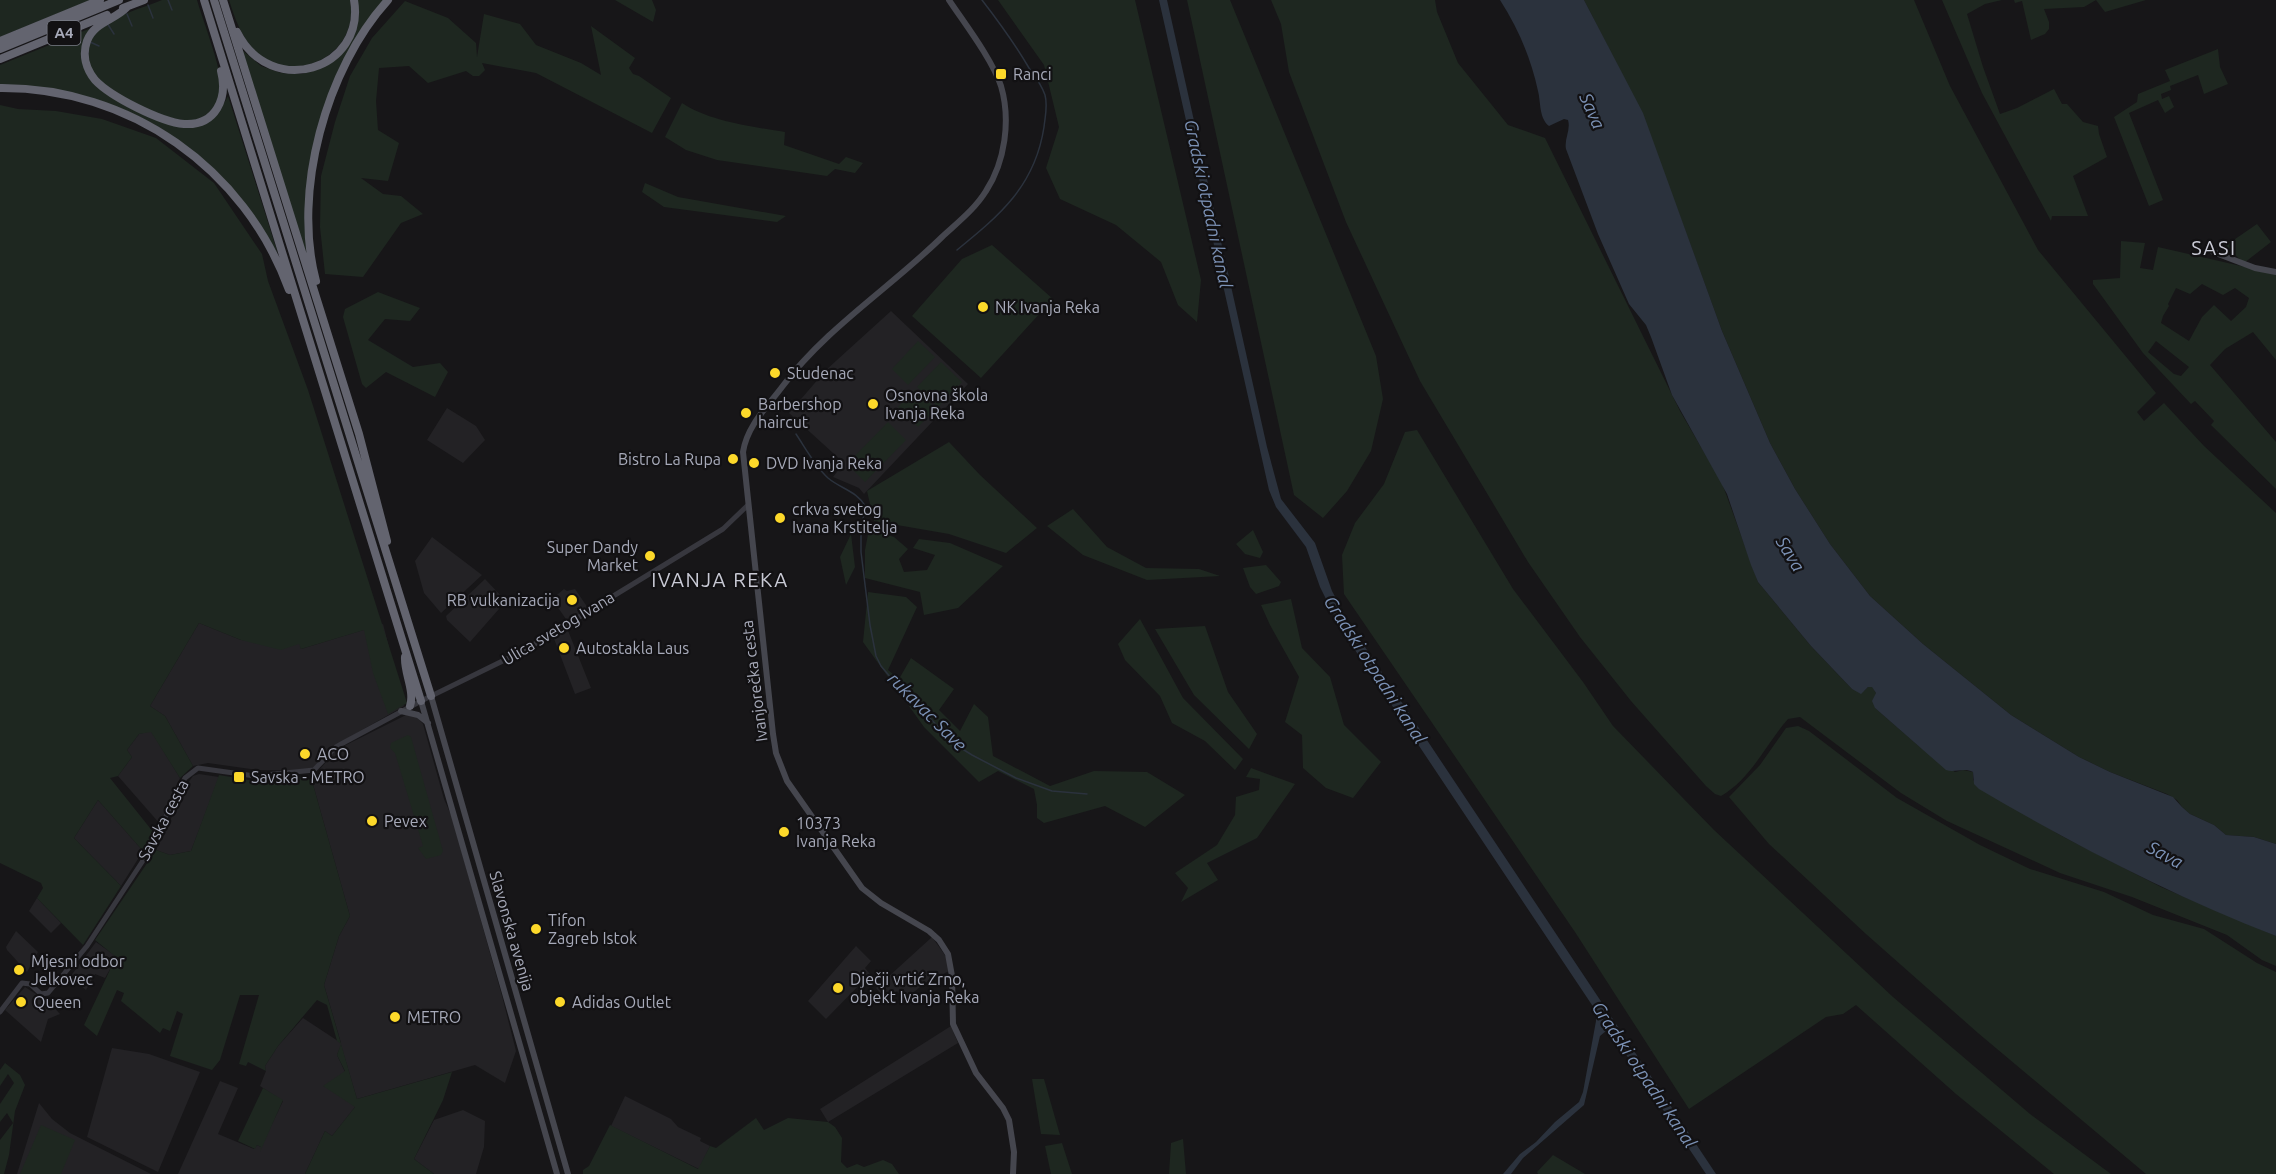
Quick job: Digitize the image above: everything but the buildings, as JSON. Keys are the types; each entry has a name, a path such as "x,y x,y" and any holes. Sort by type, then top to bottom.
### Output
{"highway":[{"path":"0,41 100,0"},
{"name":"A4","path":"0,49 119,0"},
{"name":"A4","path":"0,59 144,0"},
{"path":"204,0 421,700"},
{"path":"214,0 431,696"},
{"path":"223,0 320,306 371,477 387,542 386,553"},
{"path":"223,0 240,38 252,54 275,68 292,71 316,67 331,58 342,47 352,27 354,0"},
{"path":"320,306 312,256 309,199 318,140 326,111 349,56 367,27 388,0"},
{"path":"128,7 92,32 86,46 85,60 90,74 100,84 147,111 184,124 197,123 211,115 219,106 224,91 218,62 219,49"},
{"path":"0,88 59,93 105,105 145,123 185,149 221,180 254,219 282,271 300,322 306,329"},
{"path":"406,650 405,667 412,697 410,706"}],"main road":[{"name":"Ivanjorečka cesta","path":"949,0 980,47 1000,85 1005,113 1005,138 993,177 986,192 969,212 923,256 804,359 752,426 743,452 773,734 780,767 798,799 862,888 881,903 929,931 950,957 953,1024 976,1073 1003,1108 1009,1120 1014,1152 1013,1174"},
{"path":"2213,252 2255,268 2276,272"},
{"name":"Slavonska avenija","path":"431,696 568,1174"},
{"name":"Slavonska avenija","path":"421,700 557,1174"},
{"path":"401,711 418,715 428,723"}],"street":[{"name":"Ulica svetog Ivana","path":"421,700 530,647 723,529 748,505"},
{"name":"Savska cesta","path":"0,1012 22,983 30,984 41,994 48,993 87,946 146,856 190,771 208,768 250,776 269,776 314,770 336,747 421,700"}],"shaded area":[{"path":"0,0 91,0 0,37"},
{"path":"162,0 197,0 212,47 220,74 221,92 213,108 198,119 175,119 132,102 99,80 89,62 90,42 104,25 120,16"},
{"path":"229,0 350,0 349,28 335,50 313,63 300,66 274,64 260,56 247,41"},
{"path":"357,0 384,0 364,26 316,136 309,264 242,50 261,66 281,73 302,74 322,68 331,62 357,21"},
{"path":"615,0 652,0 656,10 653,22"},
{"path":"998,0 1135,0 1201,280 1197,322 1178,305 1161,262 1116,225 1060,199 1046,168 1059,127 1044,65"},
{"path":"1187,0 1230,0 1376,356 1383,399 1371,451 1347,491 1323,518 1294,495"},
{"path":"1271,0 1435,0 1437,12 1458,63 1508,125 1545,138 1680,411 1722,483 1758,582 1811,646 1852,689 1864,691 1872,686 1876,693 1875,708 1920,747 1955,772 1963,770 1973,772 1973,780 2060,835 2161,887 2276,936 2276,966 2262,960 2227,935 2132,897 2060,873 1947,821 1901,793 1800,717 1788,719 1750,771 1732,789 1721,796 1706,786 1631,701 1580,637 1528,562 1420,381 1346,222 1289,72 1281,24"},
{"path":"1584,0 1914,0 1950,86 2038,250 2156,393 2137,412 2144,421 2164,403 2204,446 2276,513 2276,844 2254,837 2226,835 2214,825 2190,814 2177,800 2167,794 2110,772 2079,757 2011,715 1923,644 1870,596 1830,544 1795,489 1770,443 1722,331 1677,208 1625,80"},
{"path":"1942,0 2002,0 1985,4 1967,14 2000,114 2054,89 2062,104 2067,104 2083,122 2098,126 2107,157 2073,176 2088,216 2052,216 2051,221 1982,93"},
{"path":"2014,0 2096,0 2084,7 2044,9 2049,29 2045,34 2031,40 2022,1 2015,3"},
{"path":"2096,0 2146,0 2105,12"},
{"path":"405,1 448,18 476,43 477,57 484,14 520,24 536,45 581,63 601,75 591,26 635,58 629,68 633,74 671,98 652,133 536,73 482,63 485,70 479,76 473,76 466,71 428,83 409,66 379,68 376,101 378,130 399,143 388,181 361,178 383,194 401,196 423,214 401,223 363,277 325,274 320,227 321,176 335,122 350,76 372,38"},
{"path":"91,28 86,36 92,81 183,127 205,123 211,119 228,96 278,254 253,216 226,182 196,154 163,130 127,111 88,97 46,88 0,85 0,65"},
{"path":"2218,49 2220,67 2228,84 2204,94 2198,75 2170,86 2171,90 2161,94 2162,99 2169,96 2174,107 2165,113 2158,100 2129,113 2163,200 2149,206 2114,117 2137,102 2138,94 2170,81 2165,70"},
{"path":"682,103 718,119 785,132 784,145 839,164 846,157 863,163 855,173 835,169 827,176 717,160 686,150 665,137"},
{"path":"0,105 102,119 156,138 214,183 262,254 268,281 308,390 407,703 388,714 373,673 364,630 301,649 299,644 281,650 241,640 199,623 150,706 165,716 193,766 180,778 151,732 139,734 127,750 132,757 118,776 110,778 154,833 143,851 98,800 74,838 121,886 83,945 37,898 43,888 41,883 0,863"},
{"path":"645,183 678,197 786,216 777,222 664,207 642,192"},
{"path":"2257,224 2271,242 2244,263 2225,246"},
{"path":"2121,241 2145,243 2140,268 2153,270 2158,247 2276,274 2276,360 2253,332 2225,349 2210,365 2276,442 2276,489 2211,425 2214,421 2195,401 2191,404 2143,353 2093,284 2093,280 2120,278","holes":["2202,284 2223,295 2235,288 2249,298 2246,307 2231,321 2214,305 2202,317 2189,341 2161,323 2176,288 2190,294","2156,341 2189,367 2181,376 2174,374 2148,352"]},
{"name":"NK Ivanja Reka","path":"992,245 1053,299 981,378 912,316 962,259"},
{"path":"378,292 420,308 410,321 385,319 368,340 413,367 440,363 448,372 435,397 386,372 366,388 362,384 343,317 345,309"},
{"name":"Osnovna škola Ivanja Reka","path":"891,311 968,384 864,494 859,488 833,477 844,463 789,413 826,370"},
{"path":"918,341 935,357 908,385 892,369"},
{"path":"941,362 962,382 938,407 917,387"},
{"path":"916,389 936,409 918,427 898,407"},
{"path":"447,408 476,426 485,440 463,463 427,440"},
{"path":"888,422 906,440 865,482 847,464"},
{"path":"1417,430 1513,589 1613,726 1714,830 1893,997 2030,1114 2111,1174 2054,1174 1956,1094 1856,1005 1843,1014 1826,1017 1689,1109 1575,932 1344,594 1342,555 1355,523 1384,484 1405,432"},
{"path":"949,442 980,475 1037,528 1006,553 949,534 874,521 867,491"},
{"path":"1073,509 1107,547 1146,568 1199,569 1220,576 1147,580 1083,555 1047,526"},
{"path":"869,529 894,537 908,549 899,559 904,572 927,570 935,555 913,548 919,539 950,543 1003,566 958,608 924,615 920,592 865,578 865,550"},
{"path":"1253,530 1263,552 1260,558 1245,554 1236,544"},
{"path":"851,534 855,567 846,585 840,557"},
{"path":"432,537 482,575 441,613 424,593 415,561"},
{"path":"1266,565 1281,582 1279,586 1256,594 1250,587 1243,568"},
{"path":"485,579 506,601 470,642 447,620 446,616"},
{"path":"564,589 567,591 575,589 588,608 568,622 552,599"},
{"path":"868,592 906,597 917,607 888,670 899,679 911,658 954,689 939,710 960,731 974,704 988,717 993,756 1050,786 1094,771 1147,772 1185,795 1145,827 1105,806 1044,823 1037,818 1034,789 998,771 979,782 924,727 863,642"},
{"path":"1291,599 1302,648 1330,677 1344,725 1381,762 1353,798 1326,788 1303,768 1302,735 1285,722 1299,677 1261,605"},
{"path":"1140,619 1183,698 1243,759 1235,770 1205,741 1172,723 1160,696 1125,660 1118,644"},
{"path":"199,623 241,640 300,643 301,649 383,624 404,706 329,749 311,771 258,770 208,763 193,766 165,716 150,706"},
{"path":"1205,626 1228,692 1257,734 1249,749 1194,695 1155,629"},
{"path":"567,628 591,688 575,694 553,636"},
{"path":"406,715 416,716 423,724 444,799 452,817 502,996 516,1051 505,1083 475,1065 357,1099 341,1045 337,1055 345,1072 355,1107 332,1136 325,1131 305,1174 178,1174 220,1081 238,1088 218,1134 254,1149 257,1145 261,1147 283,1101 260,1086 266,1071 265,1066 278,1046 303,1018 341,1043 324,985 339,936 350,916 312,781 318,777 320,769 336,750"},
{"path":"1798,726 1809,731 1897,798 1980,845 2030,869 2104,892 2153,915 2204,929 2257,963 2276,972 2276,1174 2146,1174 1978,1033 1769,844 1729,797 1760,765 1786,728"},
{"path":"151,731 180,778 160,824 118,776 132,757 127,750 139,734"},
{"path":"408,735 411,737 443,851 441,855 426,859 418,848 423,846 395,753 390,748 391,743"},
{"path":"1251,768 1295,784 1257,838 1207,863 1218,880 1181,902 1188,888 1175,873 1217,845 1235,815 1236,797 1259,790 1260,779 1246,777"},
{"path":"199,774 219,777 191,851 170,855 156,850 188,783 193,776"},
{"path":"219,775 255,781 305,777 312,781 350,916 339,936 324,985 357,1099 452,1072 443,1100 414,1159 434,1174 305,1174 325,1131 332,1136 355,1107 323,1086 345,1071 337,1055 341,1044 337,1041 327,1005 317,1000 278,1046 265,1066 266,1071 248,1062 246,1066 239,1064 259,995 240,995 220,1060 212,1070 170,1056 183,1014 177,1011 170,1031 163,1028 160,1033 121,1001 124,993 117,990 97,1036 84,1025 116,957 95,940 156,850 170,855 191,851"},
{"path":"98,800 143,851 121,886 74,838"},
{"path":"37,898 61,923 51,933 29,911"},
{"path":"16,931 38,952 27,972 6,947"},
{"path":"932,937 947,958 949,971 925,983 904,1000 897,991 886,1000 876,988"},
{"path":"96,942 117,957 105,978 95,974 86,990 70,977"},
{"name":"Dječji vrtić Zrno, objekt Ivanja Reka","path":"856,946 871,961 865,968 870,974 826,1019 808,1001"},
{"path":"25,987 50,1003 60,1014 48,1019 41,1042 5,1010"},
{"path":"951,1026 958,1043 828,1122 820,1109"},
{"path":"112,1048 149,1054 200,1072 158,1172 87,1137"},
{"path":"5,1063 20,1075 25,1085 15,1111 9,1155 4,1174 0,1174 0,1140 13,1123 7,1113 0,1122 0,1104 14,1083 8,1074 0,1086 0,1070"},
{"path":"1032,1079 1044,1079 1060,1135 1041,1134"},
{"path":"263,1088 283,1100 260,1152 261,1147 257,1145 255,1149 238,1141"},
{"path":"625,1096 671,1119 678,1127 701,1138 700,1141 710,1146 699,1169 611,1126"},
{"path":"39,1103 52,1119 70,1133 151,1174 17,1174"},
{"path":"463,1110 485,1121 484,1147 476,1174 434,1174 414,1159 434,1120"},
{"path":"756,1118 764,1130 788,1118 828,1122 835,1127 842,1138 841,1162 847,1168 857,1164 864,1167 883,1160 892,1164 899,1174 583,1174 583,1170 589,1166 610,1125 698,1169 710,1146 716,1148"},
{"path":"41,1125 75,1140 61,1174 20,1174"},
{"path":"1183,1139 1186,1174 1169,1174 1171,1143"},
{"path":"1062,1143 1072,1174 1051,1174 1045,1146"},
{"path":"1553,1155 1585,1174 1538,1174 1537,1172"}],"water":[{"name":"Gradski otpadni kanal","path":"1159,0 1167,0 1267,447 1281,499 1315,543 1332,591 1349,623 1716,1174 1706,1174 1611,1032 1606,1031 1600,1036 1584,1105 1523,1158 1511,1174 1503,1174 1520,1154 1579,1102 1583,1092 1596,1011 1341,629 1320,587 1306,547 1276,507 1269,490"},
{"name":"Sava","path":"1500,0 1584,0 1643,113 1722,331 1770,443 1795,489 1830,544 1870,596 1923,644 2011,715 2079,757 2173,797 2190,814 2214,825 2226,835 2254,837 2276,844 2276,936 2162,887 2051,830 1979,789 1974,784 1973,772 1946,770 1875,708 1872,701 1876,693 1872,687 1868,687 1861,694 1852,689 1811,646 1758,582 1727,494 1672,395 1646,325 1629,304 1598,234 1566,149 1568,120 1564,119 1549,126 1543,119 1528,55 1513,21"}],"waterway":[{"path":"168,0 172,10"},
{"name":"rukavac Save","path":"957,250 1001,211 1024,183 1039,148 1046,111 1045,95 1040,85 1007,33 982,0"},
{"path":"148,5 153,18"},
{"path":"127,14 132,26"},
{"path":"107,23 114,34"},
{"path":"90,42 99,46"},
{"name":"rukavac Save","path":"796,434 823,473 858,497 866,507 861,526 861,552 870,625 876,656 881,666 892,679 908,691 923,711 956,745 972,755 1016,778 1052,791 1087,794"}],"place":[{"name":"Ranci","path":"1001,74"},
{"name":"NK Ivanja Reka","path":"983,307"},
{"name":"Studenac","path":"775,373"},
{"name":"Osnovna škola Ivanja Reka","path":"873,404"},
{"name":"Barbershop haircut","path":"746,413"},
{"name":"Bistro La Rupa","path":"733,459"},
{"name":"DVD Ivanja Reka","path":"754,463"},
{"name":"crkva svetog Ivana Krstitelja","path":"780,518"},
{"name":"Super Dandy Market","path":"650,556"},
{"name":"RB vulkanizacija","path":"572,600"},
{"name":"Autostakla Laus","path":"564,648"},
{"name":"ACO","path":"305,754"},
{"name":"Savska - METRO","path":"239,777"},
{"name":"Pevex","path":"372,821"},
{"name":"10373 Ivanja Reka","path":"784,832"},
{"name":"Tifon Zagreb Istok","path":"536,929"},
{"name":"Mjesni odbor Jelkovec","path":"19,970"},
{"name":"Dječji vrtić Zrno, objekt Ivanja Reka","path":"838,988"},
{"name":"Queen","path":"21,1002"},
{"name":"Adidas Outlet","path":"560,1002"},
{"name":"METRO","path":"395,1017"}],"district":[{"name":"SASI","path":"2214,248"},
{"name":"IVANJA REKA","path":"720,580"}]}
